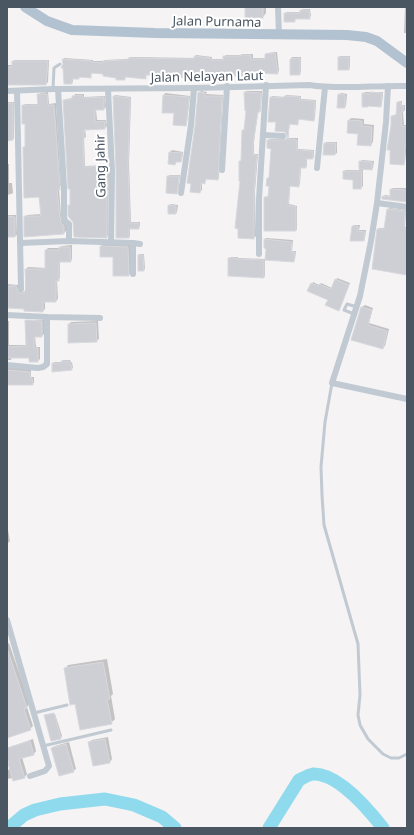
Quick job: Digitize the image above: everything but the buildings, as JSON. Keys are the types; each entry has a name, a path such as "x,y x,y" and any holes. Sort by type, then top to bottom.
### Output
{"main road":[{"name":"Jalan Purnama","path":"26,7 47,21 72,30 366,37 377,41 407,63"}],"street":[{"path":"278,7 279,35"},
{"path":"222,170 227,86"},
{"name":"Jalan Nelayan Laut","path":"7,91 55,89 194,88 227,86 407,86"},
{"path":"259,254 259,199 266,86"},
{"path":"388,86 386,122 371,241 357,307 332,383 407,399"},
{"path":"318,168 325,87"},
{"path":"182,193 191,125 194,88"},
{"path":"55,89 64,187 64,216 65,220 69,224 69,241"},
{"name":"Gang Jahir","path":"108,89 112,171 111,242"},
{"path":"17,91 21,289"},
{"path":"263,135 283,136"},
{"path":"377,202 407,207"},
{"path":"20,243 69,241 140,244"},
{"path":"133,243 133,274"},
{"path":"7,315 47,318 100,318"},
{"path":"7,365 38,368 47,364 47,318"},
{"path":"7,620 48,768 45,771 30,776"}],"lane":[{"path":"55,89 54,68 60,64"},
{"path":"354,314 344,310 347,304 357,307"},
{"path":"332,383 325,422 321,467 324,525 358,644 360,695 358,715 360,725 368,739 383,754 391,758 399,758 407,754"},
{"path":"34,713 67,705"},
{"path":"43,746 111,730"}],"waterway":[{"path":"269,828 299,780 313,774 323,775 333,779 352,794 383,828"},
{"path":"11,828 11,826 24,815 35,810 60,804 105,799 134,805 162,817 175,828"}]}
